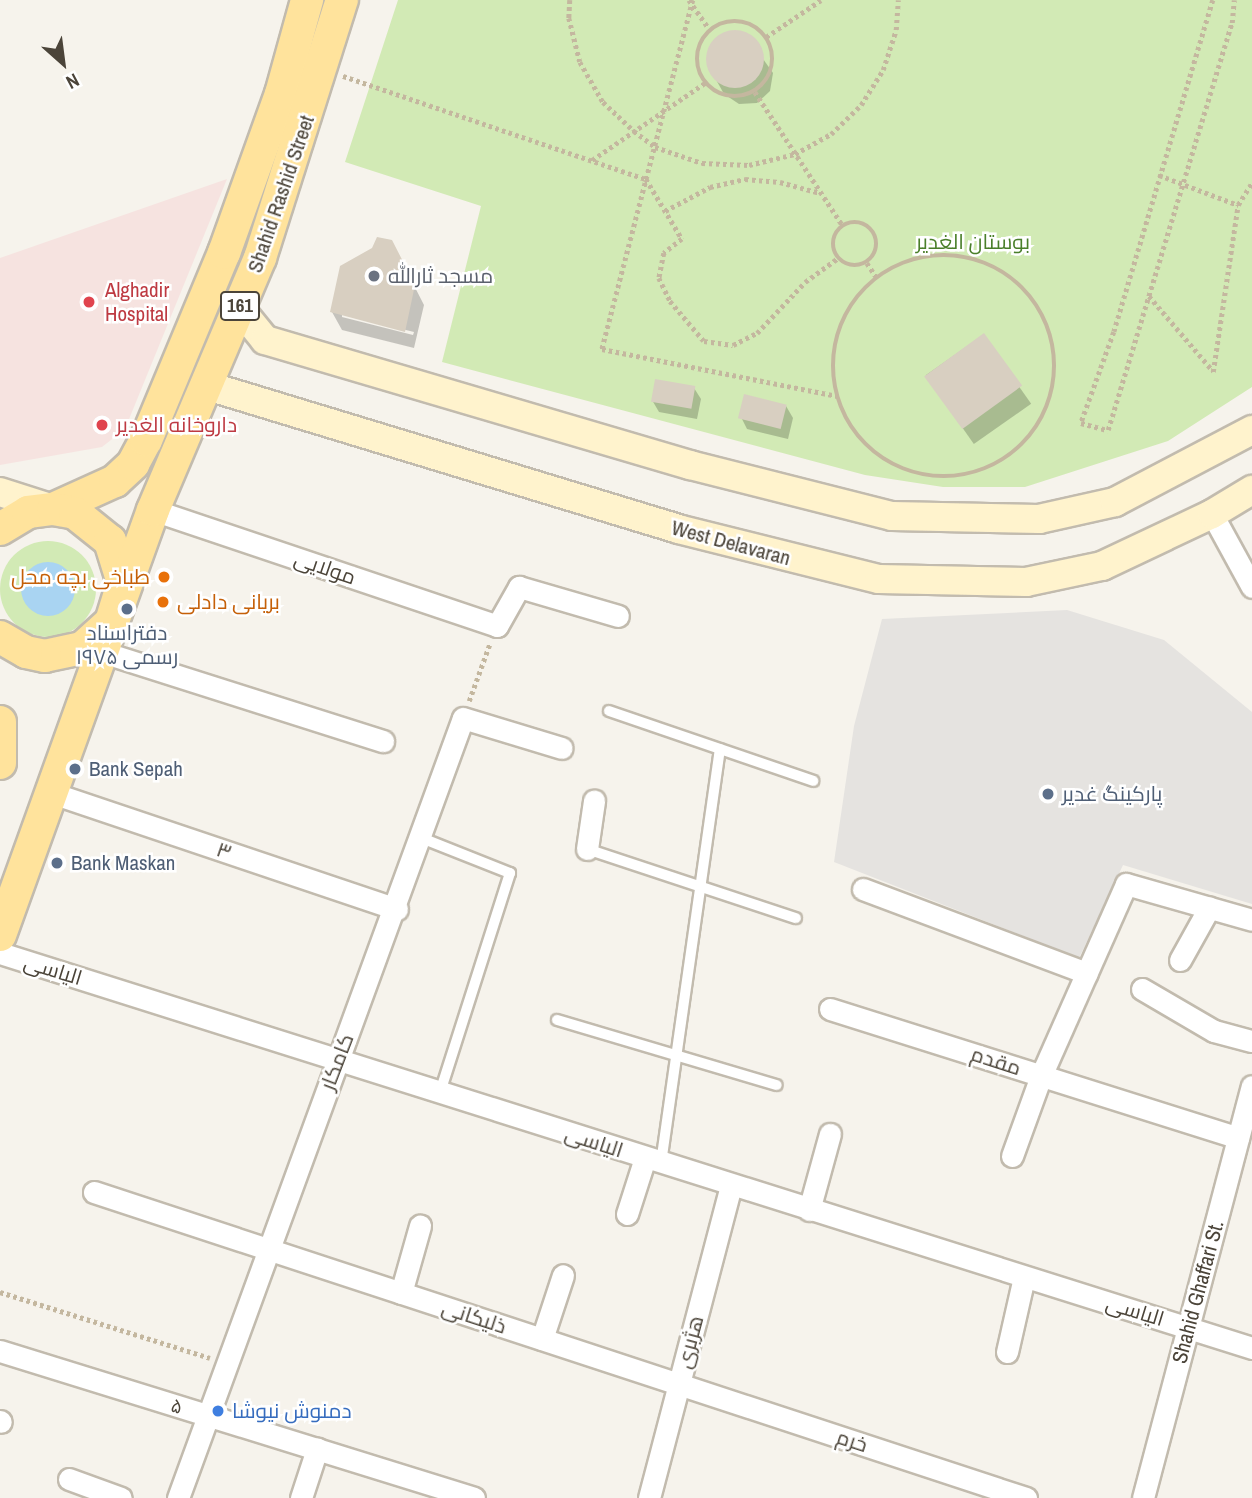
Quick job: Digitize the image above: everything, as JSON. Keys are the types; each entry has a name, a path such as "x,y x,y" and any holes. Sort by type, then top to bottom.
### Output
{"main road":[{"name":"Shahid Rashid Street","path":"0,529 28,512 53,509 115,481 133,464 146,440 223,253 281,94 307,0"},
{"name":"Shahid Rashid Street","path":"0,934 153,510 239,308 323,69 342,0"},
{"path":"239,308 265,340 690,465 892,516 1039,519 1115,502 1252,430"},
{"name":"West Delavaran","path":"208,386 678,529 879,579 1026,583 1102,566 1212,514 1252,490"},
{"path":"0,492 75,513 110,541 121,572 119,605 99,637 64,654 26,652 0,637"},
{"path":"0,722 1,757"}],"street":[{"name":"مولایی","path":"153,510 497,626"},
{"path":"1212,514 1252,587"},
{"path":"497,626 519,587 618,616"},
{"path":"102,652 383,741"},
{"path":"463,718 562,748"},
{"name":"کامکار","path":"178,1498 338,1060 397,909 419,837 463,718"},
{"name":"۳","path":"52,793 397,909"},
{"path":"587,849 594,801"},
{"name":"مقدم","path":"830,1009 1041,1076 1126,884 1209,908"},
{"path":"863,889 1087,973"},
{"path":"1180,960 1209,908 1252,920"},
{"name":"الیاسی","path":"0,953 731,1186 1252,1348"},
{"path":"1142,989 1214,1031 1252,1041"},
{"path":"1013,1156 1041,1076 1238,1138"},
{"name":"Shahid Ghaffari St.","path":"1143,1498 1252,1086"},
{"path":"809,1210 830,1134"},
{"path":"628,1214 653,1161"},
{"name":"هژبری","path":"649,1498 731,1186"},
{"name":"ذلیکانی","path":"94,1192 679,1384"},
{"path":"401,1293 420,1226"},
{"path":"542,1339 563,1275"},
{"path":"1007,1352 1024,1277"},
{"name":"۵","path":"0,1351 474,1498"},
{"name":"خرم","path":"679,1384 1026,1498"},
{"path":"301,1498 317,1449"},
{"path":"69,1479 121,1498"}],"lane":[{"path":"609,711 813,780"},
{"path":"653,1161 676,1055 720,749"},
{"path":"419,837 510,873 440,1093"},
{"path":"587,849 796,918"},
{"path":"557,1020 777,1085"}],"path":[{"path":"570,0 569,18 580,62 603,102 634,131 654,147 713,163 749,165 794,154 831,134 861,105 883,70 896,30 898,0"},
{"path":"766,37 821,0"},
{"path":"1213,0 1114,332 1081,423 1108,430 1233,23 1234,0"},
{"path":"691,1 710,30"},
{"path":"691,1 602,349 837,396"},
{"path":"733,21 746,22 766,37 774,61 771,73 755,92 730,98 705,83 696,64 697,52 710,30 733,21"},
{"path":"323,69 646,179 682,239 664,253 659,278 670,301 704,341 733,345 757,333 805,282 838,258"},
{"path":"592,160 705,83"},
{"path":"755,92 843,226"},
{"path":"1159,175 1238,205"},
{"path":"666,211 710,187 745,179 780,181 820,193"},
{"path":"1149,296 1213,372 1238,205 1252,183"},
{"path":"863,223 874,232 878,245 867,263 855,267 838,258 833,244 843,226 863,223"},
{"path":"942,255 977,259 1009,275 1034,300 1051,331 1056,366 1051,401 1034,433 1008,457 976,473 941,478 906,471 875,454 851,428 837,396 833,363 839,331 853,302 877,278 907,261 942,255"},
{"path":"867,263 877,278"},
{"path":"463,718 497,626"},
{"path":"0,1292 227,1364"}],"shaded area":[{"name":"Alghadir Hospital","path":"227,179 125,429 102,447 0,465 0,258"},
{"name":"پارکینگ غدیر","path":"1067,610 1164,640 1252,712 1252,904 1123,865 1079,958 834,862 854,726 882,619"}],"green space":[{"name":"بوستان الغدیر","path":"398,0 1252,0 1252,387 1168,441 1025,487 943,487 865,475 442,362 481,206 345,162"},
{"path":"48,541 66,545 82,555 92,571 96,589 92,607 82,623 66,633 48,637 30,633 14,623 4,607 0,589 4,571 14,555 30,545"}],"water":[{"path":"48,562 67,570 75,589 67,608 48,616 29,608 21,589 29,570"}],"building":[{"path":"735,30 751,35 759,43 764,59 759,75 751,83 735,88 719,83 711,75 706,59 711,43 719,35"},
{"name":"مسجد ثارالله","path":"377,237 392,240 415,285 405,332 330,312 340,266 372,248"},
{"path":"984,333 1022,386 962,429 924,376"},
{"path":"655,379 695,386 691,409 651,402"},
{"path":"744,394 787,405 781,429 738,418"}],"place":[{"name":"مسجد ثارالله","path":"374,276"},
{"name":"Alghadir Hospital","path":"89,302"},
{"name":"داروخانه الغدیر","path":"102,425"},
{"name":"طباخی بچه محل","path":"164,577"},
{"name":"بریانی دادلی","path":"163,602"},
{"name":"دفتراسناد رسمی ۱۹۷۵","path":"127,609"},
{"name":"Bank Sepah","path":"75,769"},
{"name":"پارکینگ غدیر","path":"1048,794"},
{"name":"Bank Maskan","path":"57,863"},
{"name":"دمنوش نیوشا","path":"218,1411"}]}
